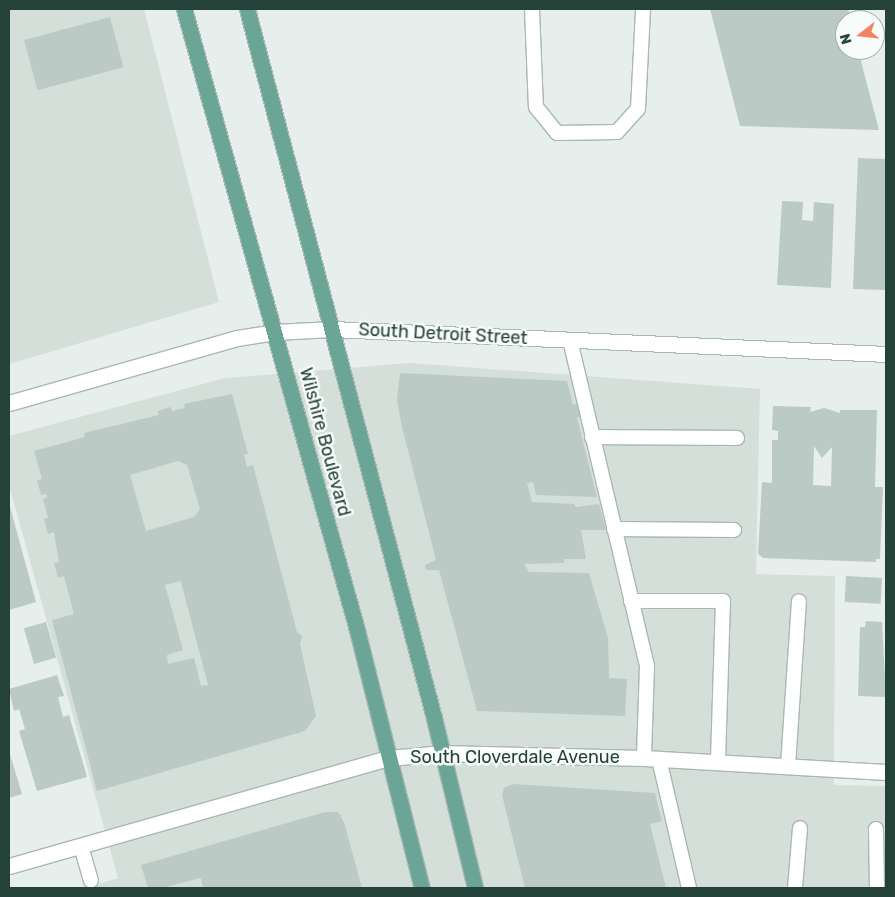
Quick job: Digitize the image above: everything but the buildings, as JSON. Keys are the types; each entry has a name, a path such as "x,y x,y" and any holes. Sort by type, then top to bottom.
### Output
{"main road":[{"name":"Wilshire Boulevard","path":"184,9 276,332 422,888"},
{"name":"Wilshire Boulevard","path":"247,9 443,753 476,888"}],"street":[{"name":"South Detroit Street","path":"9,403 237,338 276,332 332,329 886,354"},
{"name":"South Cloverdale Avenue","path":"9,866 389,758 443,753 651,759 886,772"}],"lane":[{"path":"532,9 536,107 557,133 616,132 638,109 643,9"},
{"path":"570,340 647,666 651,759 689,888"},
{"path":"592,437 737,438"},
{"path":"614,529 734,530"},
{"path":"631,601 724,601 718,762"},
{"path":"788,766 799,602"},
{"path":"795,888 800,828"},
{"path":"876,829 877,888"},
{"path":"81,846 91,881"}],"shaded area":[{"path":"9,9 144,9 219,302 9,364"},
{"path":"410,363 760,389 756,574 835,576 834,785 886,786 886,888 85,888 118,878 9,485 9,436 225,378"}]}
